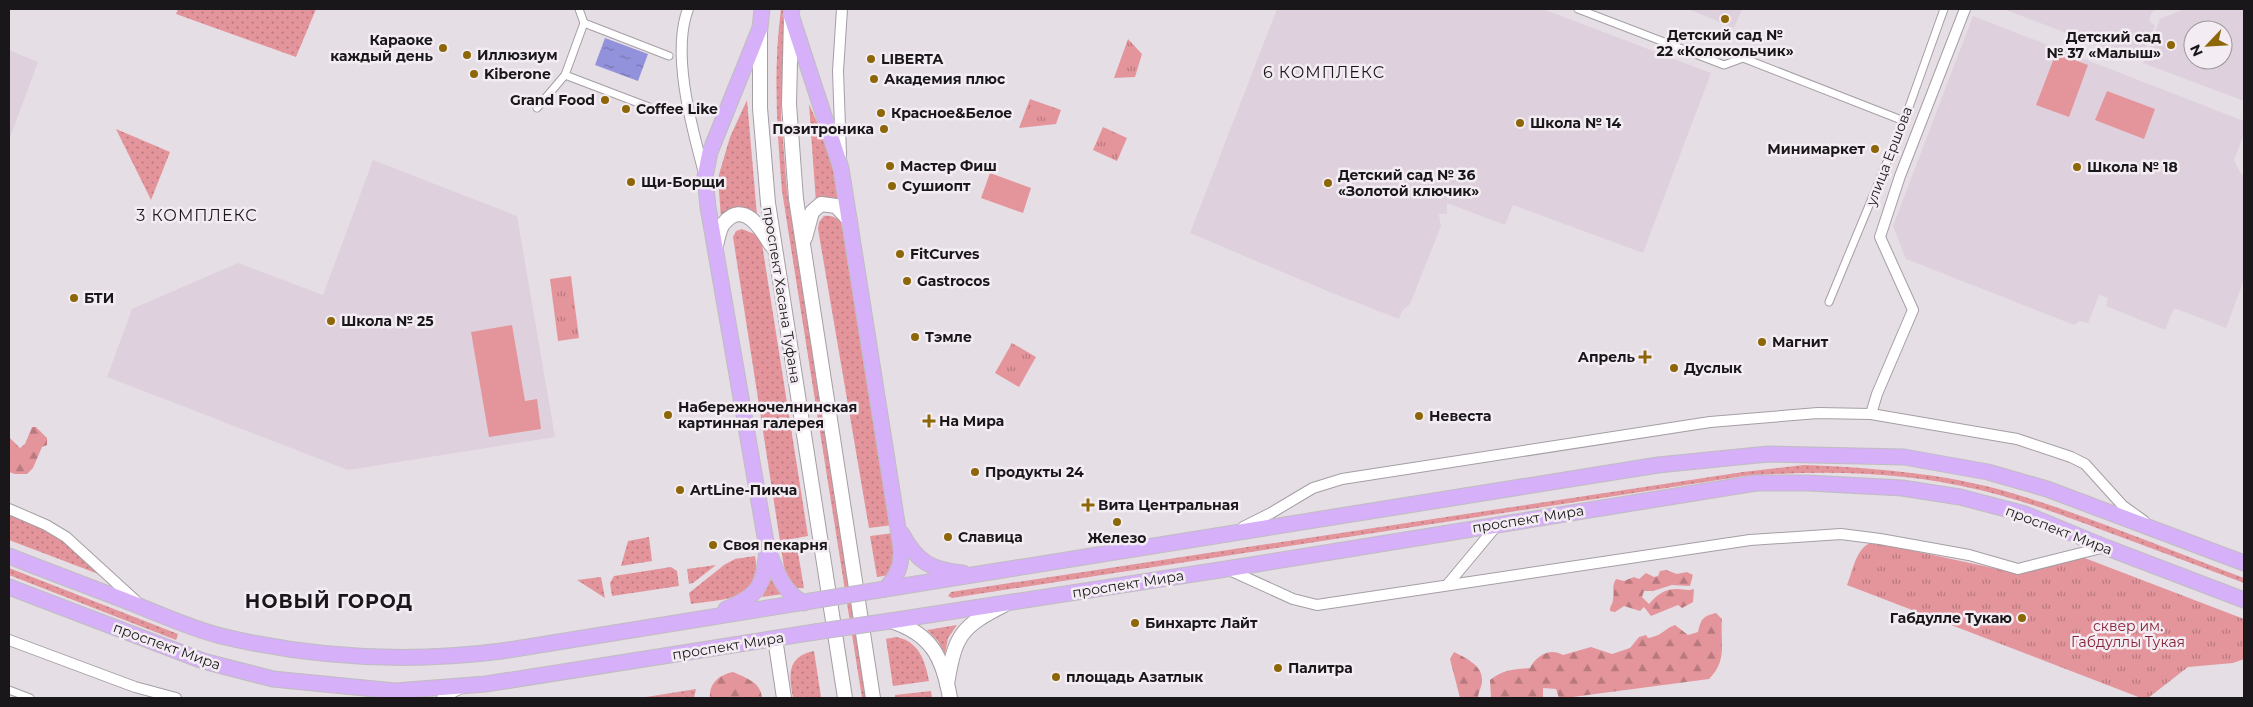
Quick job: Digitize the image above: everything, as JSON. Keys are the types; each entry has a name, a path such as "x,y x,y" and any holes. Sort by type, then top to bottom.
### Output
{"main road":[{"name":"проспект Хасана Туфана","path":"762,9 760,28 760,108 768,203 845,698"},
{"path":"791,12 841,168 850,222 899,528 902,559 900,569 894,581 885,590"},
{"name":"проспект Хасана Туфана","path":"791,12 789,104 796,199 873,698"},
{"path":"760,28 710,152 705,176 708,207 768,548 785,588 797,599 808,602"},
{"path":"803,246 812,212 821,204 836,206 850,222"},
{"path":"716,246 723,223 732,216 746,215 758,222 775,251"},
{"name":"проспект Мира","path":"9,556 219,635 273,647 329,654 392,658 472,655 885,590 974,574 1211,539 1658,465 1768,454 1904,457 1988,472 2047,489 2244,563"},
{"name":"проспект Мира","path":"9,587 203,661 273,679 395,691 461,688 1226,569 1756,483 1808,482 1902,488 1960,497 2025,514 2244,600"},
{"path":"899,528 913,552 928,565 949,572 974,574"},
{"path":"705,618 753,596 761,583 768,548"},
{"path":"947,684 953,651 963,632 979,618 1012,602"},
{"path":"890,620 909,626 922,635 930,644 938,655 950,698"},
{"path":"775,638 784,698"}],"street":[{"path":"537,108 565,75 584,23 579,9"},
{"path":"688,9 685,16 683,42 683,77 692,131 705,176"},
{"path":"841,168 838,71 842,9"},
{"path":"1578,9 1724,65 1743,58 1904,121"},
{"name":"улица Ершова","path":"1829,302 1904,121 1944,9"},
{"path":"1871,414 1877,394 1913,310 1880,237 1900,176 1965,9"},
{"path":"584,23 669,56"},
{"path":"565,75 649,107"},
{"path":"1211,539 1246,526 1313,488 1342,479 1710,422 1818,413 1871,414 2018,438 2085,464 2123,506 2152,528"},
{"path":"9,510 46,524 66,537 144,608"},
{"path":"1448,584 1498,524"},
{"path":"1226,569 1293,599 1317,605 1750,540 1842,534 1969,555 2018,569 2105,547"},
{"path":"9,640 135,687 176,698"},
{"path":"442,698 461,688"},
{"path":"9,690 30,698"}],"shaded area":[{"name":"Школа № 14","path":"1277,9 1543,9 1711,73 1643,253 1513,205 1505,225 1447,203 1447,214 1439,214 1441,226 1410,304 1402,311 1399,319 1190,233"},
{"name":"Детский сад № 22 «Колокольчик»","path":"1688,9 1742,9 1734,28"},
{"path":"2003,9 2158,9 2152,12 2149,20 2155,26 2141,61"},
{"name":"Детский сад № 37 «Малыш»","path":"2184,9 2244,9 2244,101 2143,63 2160,19"},
{"name":"Школа № 18","path":"1973,16 2244,121 2244,134 2234,160 2241,174 2244,175 2244,280 2226,328 2174,308 2165,330 2106,306 2108,298 2099,295 2088,323 2080,321 2074,325 1906,259 1893,226"},
{"path":"9,50 38,62 9,140"},
{"name":"Школа № 25","path":"373,160 517,216 555,437 348,470 107,377 132,309 238,263 323,295"}],"green space":[{"path":"178,9 316,9 296,57 176,14"},
{"path":"781,9 786,9 781,115 787,191 866,698 862,698 782,191 776,77"},
{"path":"1128,39 1142,54 1135,77 1114,78"},
{"path":"2056,53 2088,65 2069,117 2036,105"},
{"path":"2107,91 2155,109 2144,139 2095,120"},
{"path":"1030,99 1061,110 1056,124 1019,128"},
{"path":"747,100 757,215 747,211 721,218 718,178 730,137"},
{"path":"809,104 837,167 845,205 816,203"},
{"path":"1103,127 1127,138 1117,161 1093,150"},
{"path":"116,129 170,152 151,200"},
{"path":"990,173 1031,188 1023,213 981,198"},
{"path":"824,216 831,216 837,219 846,228 893,525 869,528 818,229 819,222"},
{"path":"742,229 757,235 762,244 808,536 780,541 733,237 736,231"},
{"path":"571,276 579,338 558,341 550,279"},
{"path":"512,325 525,401 537,399 541,429 489,437 471,332"},
{"path":"1012,343 1036,357 1019,387 995,373"},
{"path":"32,427 36,427 47,438 47,445 42,447 33,468 27,474 9,472 9,437 20,448 25,444"},
{"path":"1804,465 1889,470 1973,483 2001,490 2082,516 2136,536 2244,578 2244,583 2057,513 1980,490 1921,479 1892,476 1804,473 1744,476 952,598 948,596 951,592 1743,472"},
{"path":"9,514 52,531 101,575 9,540"},
{"path":"894,533 897,559 890,575 877,577 870,536"},
{"path":"649,537 652,561 621,566 628,541"},
{"name":"сквер им. Габдуллы Тукая","path":"1873,542 2016,573 2082,557 2244,619 2244,659 2233,663 2188,667 2148,698 2141,698 1847,585 1859,554 1867,544"},
{"path":"797,547 804,588 798,588 789,581 781,549"},
{"path":"755,556 756,571 753,582 747,590 738,595 716,601 691,604 689,593 724,565 735,559"},
{"path":"716,565 693,583 689,584 687,569"},
{"path":"671,567 677,571 679,586 612,596 610,583 614,576"},
{"path":"9,568 178,634 176,640 9,575"},
{"path":"1666,570 1677,574 1687,572 1693,575 1690,586 1672,585 1653,591 1644,591 1642,597 1649,604 1658,595 1668,590 1694,589 1693,602 1682,608 1678,605 1651,616 1644,607 1640,611 1624,606 1615,612 1610,611 1616,579 1624,581 1634,577 1639,579 1646,573 1654,577 1658,576 1660,571"},
{"path":"601,577 605,598 577,580"},
{"path":"770,580 775,580 783,594 762,597"},
{"path":"1716,613 1722,619 1722,651 1719,665 1709,679 1565,698 1559,698 1556,689 1543,688 1543,698 1491,698 1490,680 1504,672 1530,668 1536,660 1548,652 1563,655 1591,647 1612,654 1630,648 1639,637 1646,635 1648,638 1653,637 1675,625 1688,635 1698,632 1703,619 1708,615"},
{"path":"957,625 948,638 945,654 938,641 927,630"},
{"path":"896,637 910,643 920,653 929,681 893,686 886,639"},
{"path":"814,651 821,697 793,698 791,668 798,658"},
{"path":"1454,652 1472,662 1479,670 1482,681 1478,698 1460,698 1450,659"},
{"path":"733,672 756,684 762,698 710,698 711,688 716,680 723,675"},
{"path":"696,689 694,698 640,698"},
{"path":"931,691 932,698 895,698 895,695"}],"water":[{"path":"605,38 648,54 638,81 595,65"}],"place":[{"name":"Детский сад № 22 «Колокольчик»","path":"1725,19"},
{"name":"Детский сад № 37 «Малыш»","path":"2171,45"},
{"name":"Караоке каждый день","path":"443,48"},
{"name":"Иллюзиум","path":"467,55"},
{"name":"LIBERTA","path":"871,59"},
{"name":"Kiberone","path":"474,74"},
{"name":"Академия плюс","path":"874,79"},
{"name":"Grand Food","path":"605,100"},
{"name":"Coffee Like","path":"626,109"},
{"name":"Красное&Белое","path":"881,113"},
{"name":"Школа № 14","path":"1520,123"},
{"name":"Позитроника","path":"884,129"},
{"name":"Минимаркет","path":"1875,149"},
{"name":"Мастер Фиш","path":"890,166"},
{"name":"Школа № 18","path":"2077,167"},
{"name":"Щи-Борщи","path":"631,182"},
{"name":"Детский сад № 36 «Золотой ключик»","path":"1328,183"},
{"name":"Сушиопт","path":"892,186"},
{"name":"FitCurves","path":"900,254"},
{"name":"Gastrocos","path":"907,281"},
{"name":"БТИ","path":"74,298"},
{"name":"Школа № 25","path":"331,321"},
{"name":"Тэмле","path":"915,337"},
{"name":"Магнит","path":"1762,342"},
{"name":"Апрель","path":"1645,357"},
{"name":"Дуслык","path":"1674,368"},
{"name":"Набережночелнинская картинная галерея","path":"668,415"},
{"name":"Невеста","path":"1419,416"},
{"name":"На Мира","path":"929,421"},
{"name":"Продукты 24","path":"975,472"},
{"name":"ArtLine-Пикча","path":"680,490"},
{"name":"Вита Центральная","path":"1088,505"},
{"name":"Железо","path":"1117,522"},
{"name":"Славица","path":"948,537"},
{"name":"Своя пекарня","path":"713,545"},
{"name":"Габдулле Тукаю","path":"2022,618"},
{"name":"Бинхартс Лайт","path":"1135,623"},
{"name":"Палитра","path":"1278,668"},
{"name":"площадь Азатлык","path":"1056,677"}],"district":[{"name":"6 КОМПЛЕКС","path":"1324,72"},
{"name":"3 КОМПЛЕКС","path":"197,215"},
{"name":"НОВЫЙ ГОРОД","path":"329,601"}]}
